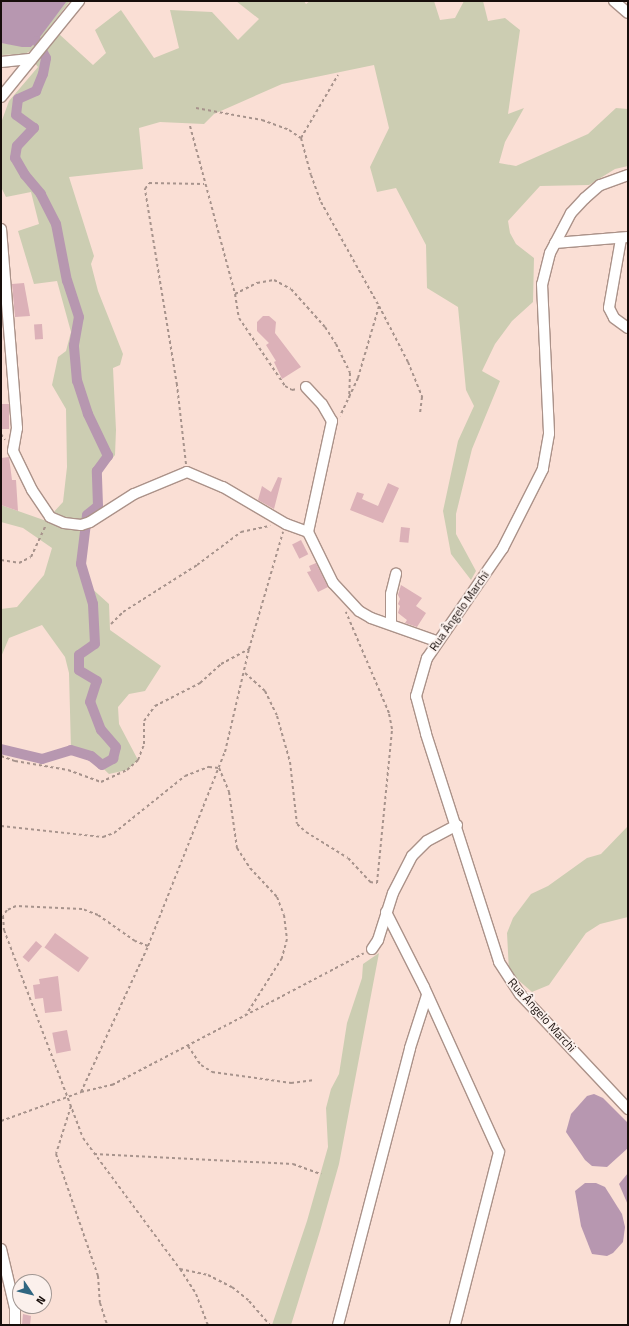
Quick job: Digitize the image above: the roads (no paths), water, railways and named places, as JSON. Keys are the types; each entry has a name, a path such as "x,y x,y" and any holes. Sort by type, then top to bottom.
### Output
{"street":[{"path":"1,97 79,1"},
{"path":"1,62 38,51"},
{"name":"Rua Ângelo Marchi","path":"628,175 600,185 585,198 571,213 555,243 542,284 549,434 544,469 502,548 436,641 421,672 416,696 426,734 457,825 499,962 507,977 628,1109"},
{"path":"1,229 17,428 13,451 32,490 50,517 64,523 87,523 134,494 187,472 223,487 286,524 308,532"},
{"path":"555,243 624,238 609,308 614,318 628,328"},
{"path":"306,387 322,404 332,421 308,532 333,583 359,611 436,641"},
{"path":"390,624 391,594 396,574"},
{"path":"372,949 378,940 393,894 420,846 457,825"},
{"path":"386,912 427,995 498,1152 455,1325"},
{"path":"338,1325 410,1048 427,995"},
{"path":"1,1249 15,1308 15,1325"}],"waterway":[{"path":"1,749 42,759 71,750 91,756 102,765 113,759 116,747 101,730 90,702 97,681 79,670 79,655 95,644 93,604 81,564 87,515 98,506 97,471 108,456 88,414 77,381 74,345 79,317 67,281 56,224 41,194 25,175 15,158 17,146 34,128 16,115 18,99 36,91 43,74 46,58 37,41"}]}
